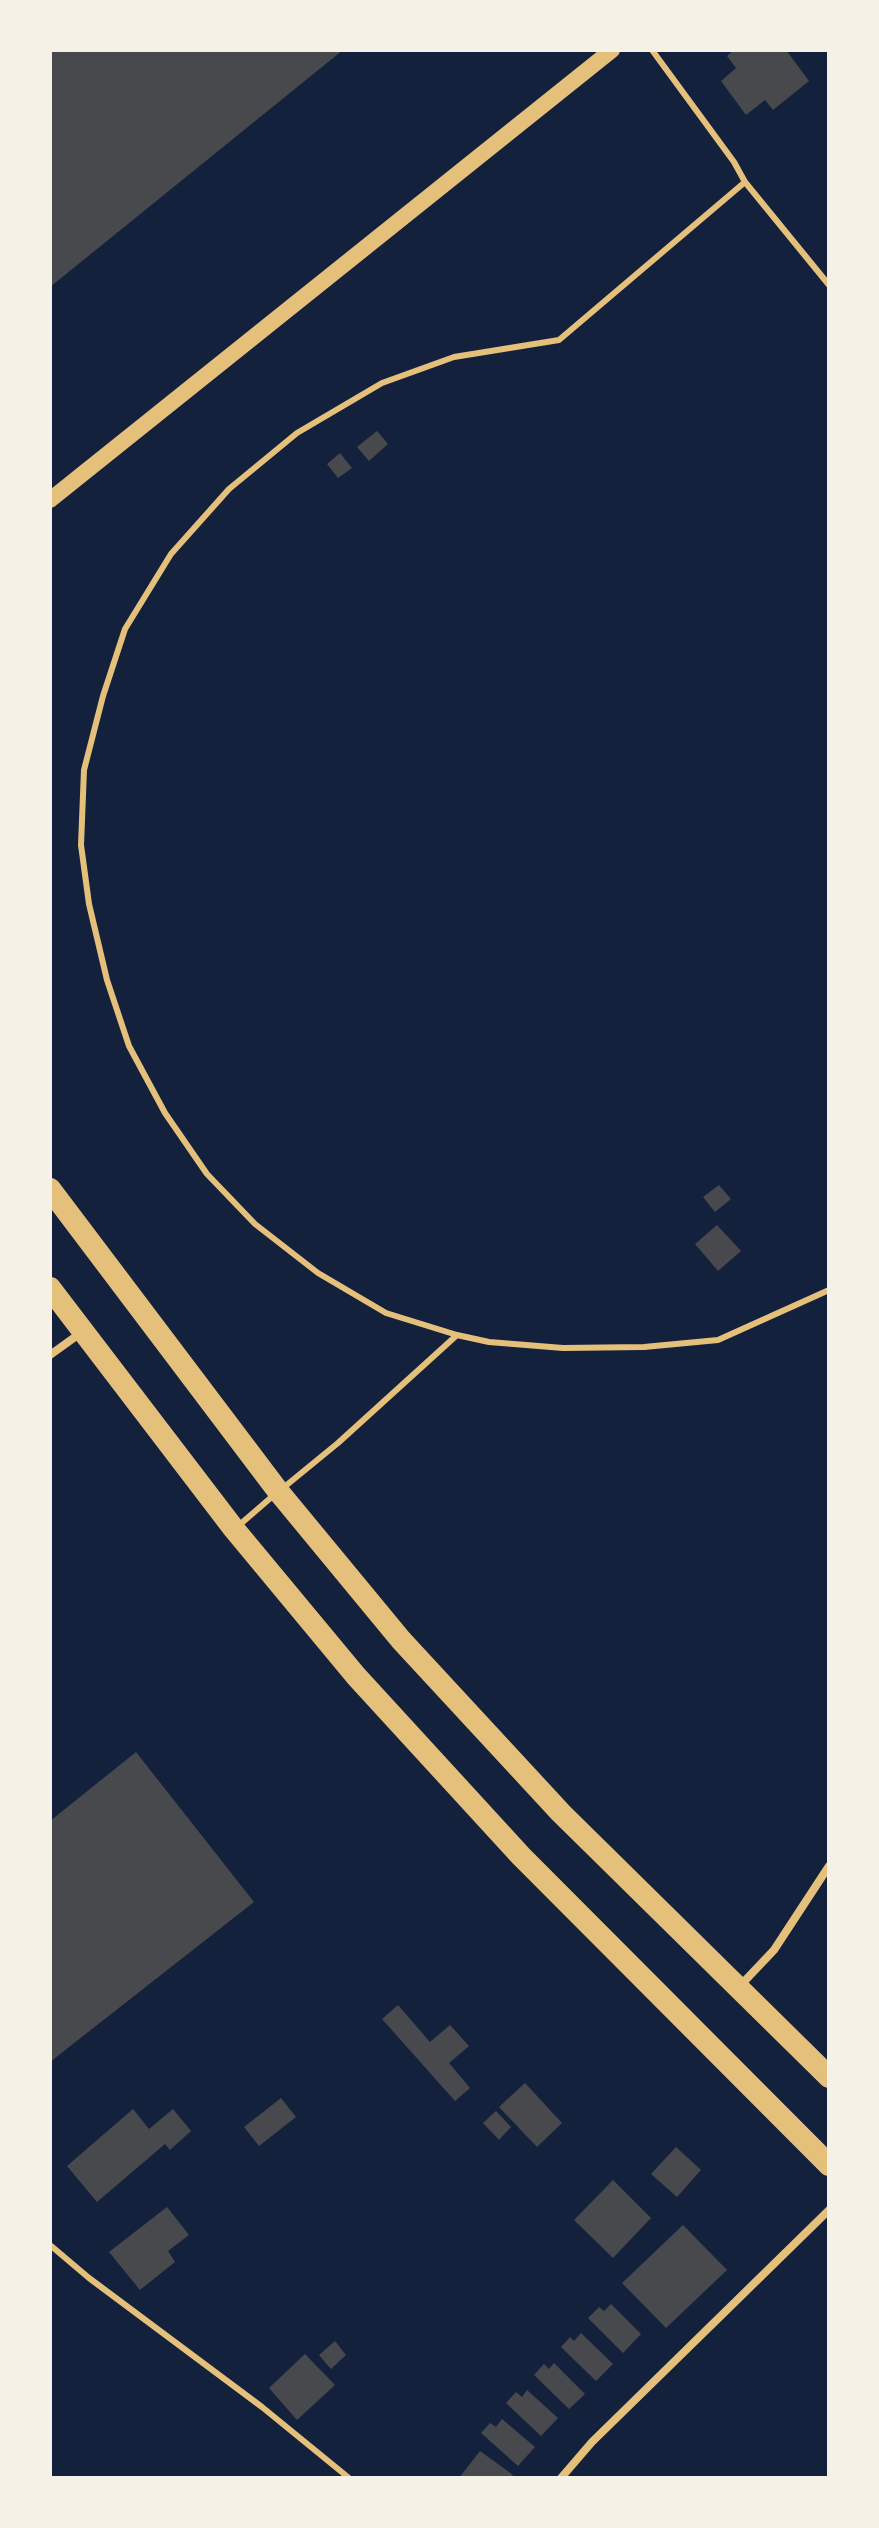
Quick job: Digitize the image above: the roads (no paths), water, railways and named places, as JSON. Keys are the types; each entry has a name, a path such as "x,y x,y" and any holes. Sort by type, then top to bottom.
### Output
{"highway":[{"path":"50,1189 278,1491 401,1640 561,1813 829,2077"},
{"path":"50,1288 234,1529 356,1676 521,1856 829,2165"}],"main road":[{"path":"50,500 612,50"}],"street":[{"path":"50,1355 82,1332"},
{"path":"738,1988 774,1950 829,1866"},
{"path":"561,2478 592,2442 829,2210"}],"lane":[{"path":"652,50 734,162 745,182 829,285"},
{"path":"745,182 559,340 454,357 382,383 297,433 229,489 171,554 125,629 84,770 81,845 89,904 107,980 129,1046 165,1113 207,1174 245,1214 318,1273 386,1313 457,1335 489,1342 563,1348 644,1347 718,1340 829,1290"},
{"path":"234,1529 338,1443 457,1335"},
{"path":"50,2245 89,2278 262,2407 349,2478"}]}
